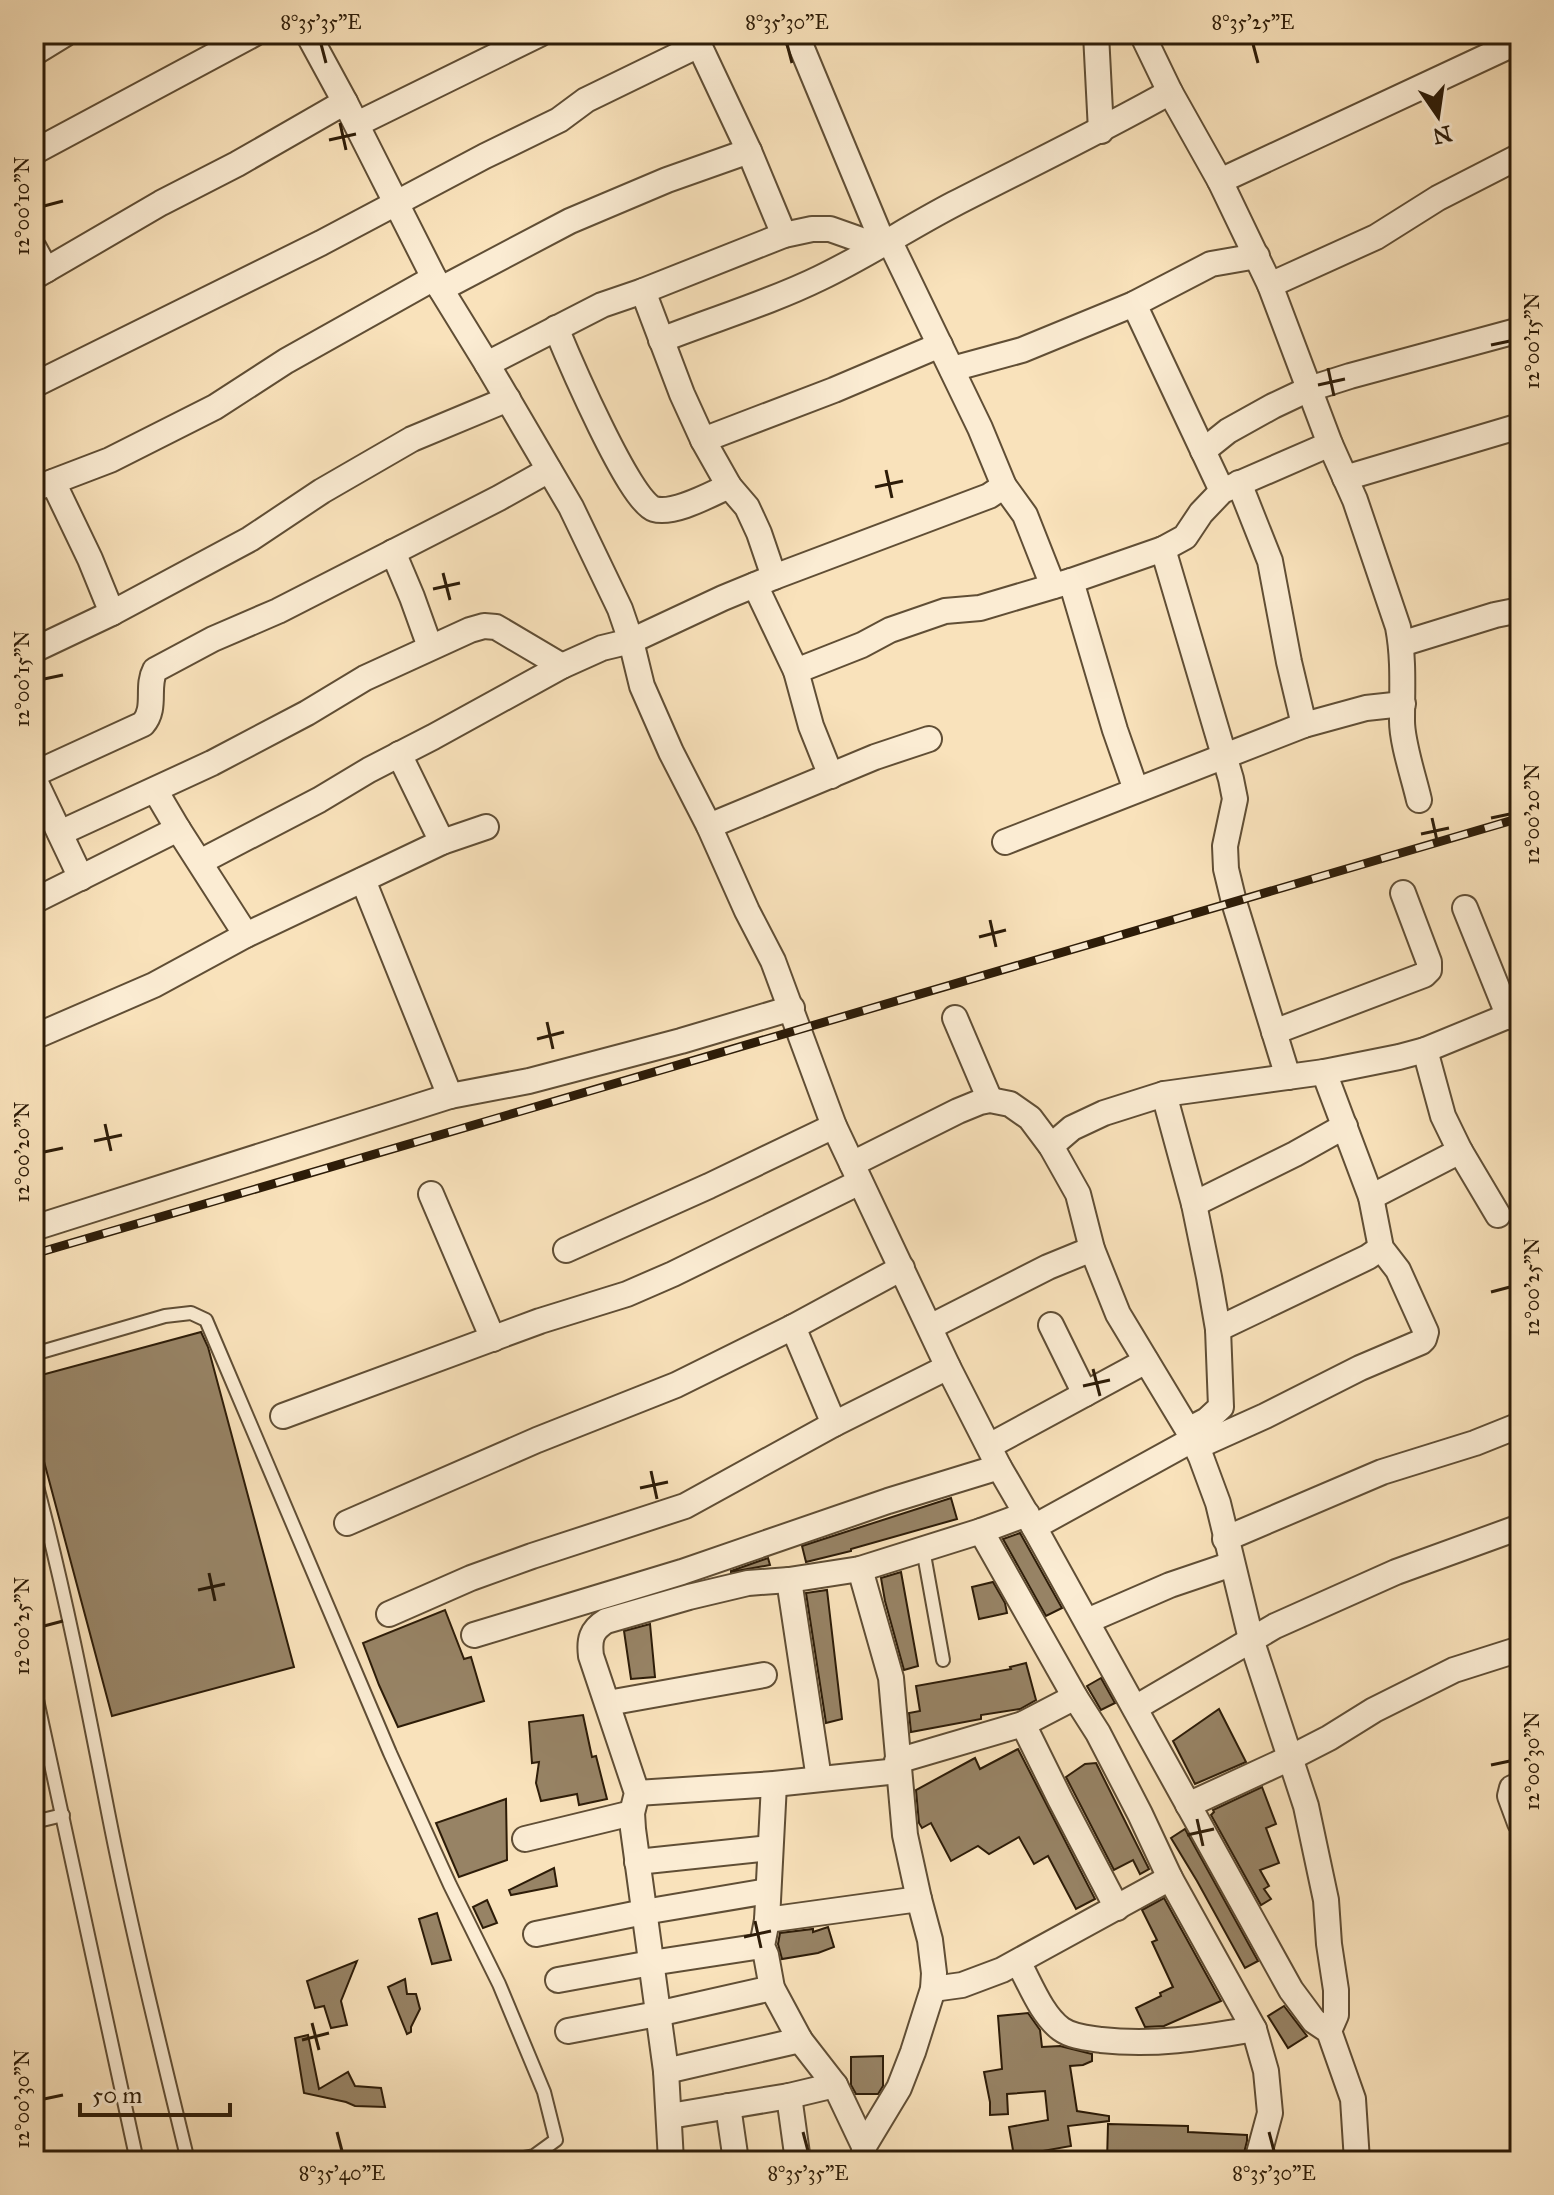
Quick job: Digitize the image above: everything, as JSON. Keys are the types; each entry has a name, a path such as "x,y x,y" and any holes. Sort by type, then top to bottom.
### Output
{"street":[{"path":"34,53 65,34"},
{"path":"34,152 254,34"},
{"path":"357,124 512,40 540,34"},
{"path":"796,34 882,244 940,345 1004,486 1025,515 1062,584 1136,790"},
{"path":"1096,34 1101,131"},
{"path":"1142,34 1257,256 1355,500 1401,644 1401,724 1419,800"},
{"path":"310,35 437,284 571,507 620,609 642,686 773,961 834,1126 948,1367 994,1457 1291,1990 1314,2021 1329,2031 1353,2099 1357,2161"},
{"path":"34,385 559,120 586,100 700,40 784,235"},
{"path":"1220,181 1520,41"},
{"path":"661,340 709,320 769,301 821,278 952,205 1101,131 1170,92"},
{"path":"34,248 40,274 161,203 345,102"},
{"path":"112,613 90,559 43,486 110,460 215,407 286,361 437,284 570,221 667,180 749,151"},
{"path":"1270,285 1376,237 1438,198 1520,156"},
{"path":"487,364 602,305 784,235 830,229 882,244"},
{"path":"952,369 1022,350 1134,304 1211,264 1257,256"},
{"path":"643,291 703,440 729,486 747,507 759,533 765,581 811,726 831,776"},
{"path":"1134,304 1203,451 1230,487 1270,561 1304,725"},
{"path":"556,328 619,462 651,509 678,508 729,486"},
{"path":"1203,451 1228,431 1309,389 1520,330"},
{"path":"703,440 940,345"},
{"path":"34,650 112,613 250,539 322,491 412,439 508,399"},
{"path":"1345,478 1520,426"},
{"path":"796,671 862,645 890,630 945,611 980,608 1163,549 1185,537 1201,513 1230,487 1330,444"},
{"path":"81,878 34,776 143,724 148,718 151,680 155,670 213,639 278,611 549,470"},
{"path":"200,862 562,666 602,648 631,641 765,581 962,508 1004,486"},
{"path":"1163,549 1235,799 1225,846 1226,869 1288,1077"},
{"path":"393,552 430,647"},
{"path":"1401,644 1520,610"},
{"path":"60,833 212,763 307,713 365,678 470,630 496,627 562,666"},
{"path":"1005,842 1304,725 1366,708 1403,704"},
{"path":"709,826 875,757 929,739"},
{"path":"399,754 442,842"},
{"path":"155,790 246,935"},
{"path":"34,1037 154,985 246,935 442,842 486,827"},
{"path":"34,901 178,829"},
{"path":"363,880 450,1096"},
{"path":"1274,1032 1424,975 1429,970 1429,962 1403,893"},
{"path":"1051,1146 1072,1128 1104,1113 1164,1094 1324,1072 1425,1050 1515,1014 1465,908"},
{"path":"34,1228 450,1096 545,1077 792,1008"},
{"path":"955,1018 990,1100"},
{"path":"1425,1050 1443,1116 1498,1215"},
{"path":"671,2161 666,2071 637,1862 634,1803 608,1703 591,1656 590,1641 598,1626 689,1597 748,1583 860,1569 981,1531 1030,1520 1192,1439 1265,1416 1424,1339 1426,1332 1398,1270 1381,1248 1371,1197 1324,1072"},
{"path":"1164,1094 1194,1204 1218,1329 1221,1407 1192,1439"},
{"path":"283,1416 627,1294 673,1274 856,1173 958,1111 990,1100 1010,1104 1030,1118 1051,1146 1078,1194 1092,1249 1118,1314 1192,1439 1218,1503 1251,1639 1306,1806 1326,1900 1336,1990 1336,2015 1329,2031"},
{"path":"566,1250 834,1126"},
{"path":"1194,1204 1345,1126"},
{"path":"1371,1197 1460,1151"},
{"path":"431,1194 493,1339"},
{"path":"1218,1329 1381,1248"},
{"path":"930,1327 1048,1267 1092,1249"},
{"path":"347,1523 537,1440 676,1385 902,1268"},
{"path":"1051,1325 1085,1394"},
{"path":"793,1327 834,1424"},
{"path":"474,1635 682,1572 861,1510 994,1457 1085,1394 1146,1361"},
{"path":"389,1614 532,1556 685,1506 834,1424 948,1367"},
{"path":"1225,1539 1382,1472 1475,1443 1520,1425"},
{"path":"1135,1708 1275,1626 1396,1572 1520,1527"},
{"path":"981,1531 1098,1733 1170,1878 1254,2029 1266,2071 1270,2113 1257,2161"},
{"path":"1087,1621 1170,1585 1232,1564"},
{"path":"860,1569 891,1678 905,1835 930,1940 934,1973 933,1989 913,2052 899,2088 864,2153"},
{"path":"789,1580 819,1779"},
{"path":"1188,1805 1290,1758 1374,1710 1454,1670 1520,1649"},
{"path":"608,1703 764,1675"},
{"path":"525,1839 634,1803 898,1766 1023,1724 1075,1697"},
{"path":"1023,1724 1117,1908"},
{"path":"774,1784 767,1920 762,1946 772,1988 800,2040 835,2085 864,2153"},
{"path":"1520,1785 1512,1788 1510,1796 1520,1823"},
{"path":"637,1862 770,1848"},
{"path":"933,1989 962,1985 1002,1970 1170,1878"},
{"path":"536,1934 768,1891"},
{"path":"767,1920 919,1899"},
{"path":"558,1980 762,1946"},
{"path":"1018,1962 1052,2021 1064,2031 1081,2037 1139,2043 1188,2041 1254,2029"},
{"path":"568,2031 772,1988"},
{"path":"666,2071 800,2040"},
{"path":"670,2116 835,2085"},
{"path":"789,2096 798,2161"},
{"path":"728,2106 736,2161"}],"lane":[{"path":"34,1354 165,1316 191,1313 206,1320 390,1753 499,1984 544,2092 556,2140 534,2156 507,2161"},
{"path":"34,1475 52,1542 93,1726 108,1814 188,2161"},
{"path":"923,1549 943,1660"},
{"path":"34,1686 137,2161"},
{"path":"34,1822 63,1815"}],"building":[{"path":"201,1332 208,1347 294,1667 112,1716 34,1424 34,1377"},
{"path":"951,1498 957,1519 806,1562 802,1546"},
{"path":"1020,1533 1062,1608 1046,1616 1003,1539"},
{"path":"768,1558 770,1565 731,1572 731,1571"},
{"path":"901,1572 918,1666 904,1670 881,1578"},
{"path":"993,1582 1007,1613 979,1619 972,1587"},
{"path":"827,1590 842,1719 826,1723 806,1593"},
{"path":"445,1610 464,1659 471,1657 484,1701 398,1727 363,1643"},
{"path":"650,1624 655,1677 631,1679 624,1631"},
{"path":"1026,1663 1036,1700 1020,1709 981,1715 981,1719 911,1732 909,1713 920,1711 916,1686 1011,1669"},
{"path":"1101,1678 1115,1703 1101,1710 1087,1686"},
{"path":"1219,1709 1246,1762 1195,1784 1173,1741"},
{"path":"583,1715 592,1757 596,1756 607,1799 579,1805 577,1794 541,1801 536,1783 539,1762 532,1763 529,1722"},
{"path":"1018,1749 1095,1899 1076,1909 1048,1856 1034,1864 1019,1837 989,1854 978,1846 951,1861 931,1823 922,1828 919,1823 916,1790 975,1758 980,1769"},
{"path":"1096,1763 1149,1869 1140,1874 1133,1860 1114,1870 1066,1777 1085,1764"},
{"path":"1262,1787 1276,1824 1266,1828 1279,1863 1260,1870 1269,1886 1264,1889 1271,1899 1261,1905 1211,1815 1213,1810"},
{"path":"506,1799 507,1860 459,1877 436,1823"},
{"path":"1185,1829 1258,1961 1245,1968 1171,1838"},
{"path":"554,1868 557,1886 511,1895 509,1890"},
{"path":"1164,1898 1221,2001 1164,2026 1145,2027 1136,2008 1173,1987 1152,1942 1157,1940 1142,1910"},
{"path":"487,1900 497,1923 483,1928 473,1907"},
{"path":"437,1913 451,1960 432,1964 419,1919"},
{"path":"828,1927 834,1947 782,1959 778,1944 780,1933 813,1929 813,1932"},
{"path":"357,1961 341,2001 347,2025 331,2028 324,2006 315,2008 307,1981"},
{"path":"405,1979 407,1994 416,1994 420,2009 411,2032 407,2034 388,1987"},
{"path":"1284,2006 1307,2036 1288,2048 1268,2016"},
{"path":"1028,2013 1040,2030 1042,2047 1060,2046 1092,2054 1092,2061 1070,2066 1077,2111 1109,2116 1109,2121 1068,2126 1071,2146 1014,2156 1009,2127 1048,2120 1045,2091 1007,2094 1008,2114 990,2115 984,2072 1002,2069 998,2016"},
{"path":"308,2035 319,2089 348,2072 355,2086 381,2088 385,2107 355,2106 304,2093 295,2038"},
{"path":"883,2056 883,2086 878,2094 856,2094 851,2085 851,2057"},
{"path":"1108,2124 1188,2126 1188,2132 1247,2135 1247,2141 1242,2161 1107,2161"}],"railway":[{"path":"34,1254 1520,818"}]}
